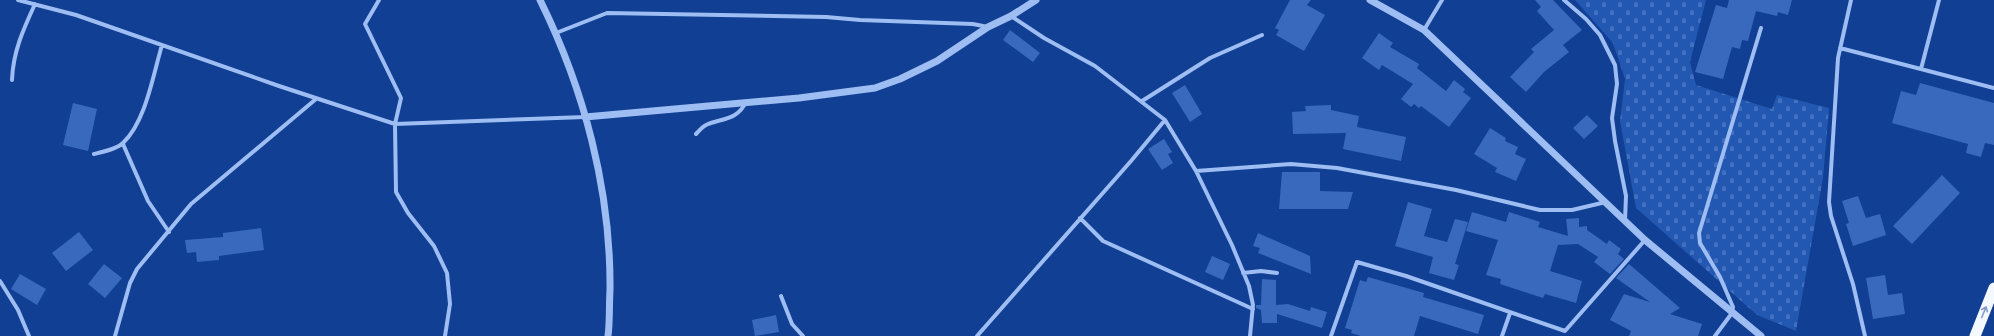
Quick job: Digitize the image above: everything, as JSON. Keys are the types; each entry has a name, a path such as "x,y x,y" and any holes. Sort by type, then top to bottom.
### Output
{"highway":[{"path":"1975,336 1994,288"}],"street":[{"path":"18,0 76,15 316,99 395,124 585,117 851,93 875,88 900,79 937,61 988,27 1011,16 1036,0"},
{"path":"379,0 365,24 401,98 395,124 396,192 408,213 434,246 448,273 450,304 445,336"},
{"path":"540,0 556,33 585,117 604,196 608,233 610,276 608,336"},
{"path":"1370,0 1424,30 1645,240 1761,336"},
{"path":"1424,30 1442,0"},
{"path":"1564,0 1586,19 1600,35 1615,65 1617,84 1612,118 1614,141 1626,196 1625,220"},
{"path":"1851,0 1840,48 1830,170 1829,202 1831,216 1853,284 1865,336"},
{"path":"1921,69 1938,0"},
{"path":"12,80 12,64 17,44 35,4"},
{"path":"556,33 607,13 826,17 860,20 973,24 988,27"},
{"path":"1011,16 1044,38 1094,66 1165,120 1196,171 1244,273 1249,286 1253,309 1250,336"},
{"path":"1715,336 1732,313 1733,307 1720,277 1700,243 1699,233 1756,49 1761,28"},
{"path":"1142,101 1210,58 1262,35"},
{"path":"94,154 122,144 136,127 144,106 162,45"},
{"path":"1840,48 1994,88"},
{"path":"115,336 130,283 137,269 191,204 316,99"},
{"path":"696,134 706,126 723,121 742,111 746,102"},
{"path":"977,336 1165,120"},
{"path":"122,144 148,201 169,232"},
{"path":"1196,171 1291,164 1337,168 1456,190 1540,210 1572,210 1606,202"},
{"path":"1080,218 1103,241 1253,309"},
{"path":"1332,336 1357,262 1406,276 1565,331 1645,240"},
{"path":"1244,273 1262,270 1277,272"},
{"path":"0,281 18,310 29,336"},
{"path":"781,296 792,324 803,336"},
{"path":"1502,336 1510,313"}],"green space":[{"path":"1575,0 1706,0 1690,62 1696,85 1772,109 1777,95 1829,108 1823,178 1796,331 1757,315 1636,208 1620,121 1625,79 1613,43"}],"building":[{"path":"1290,0 1311,0 1307,5 1325,15 1304,51 1276,35 1279,30 1275,28"},
{"path":"1535,0 1553,0 1582,30 1563,45 1569,52 1544,72 1526,92 1510,77 1534,52 1531,49 1554,30 1537,11 1541,7"},
{"path":"1729,0 1792,0 1788,15 1778,12 1777,16 1756,11 1748,41 1742,40 1740,49 1732,47 1723,79 1695,72 1716,5 1727,8"},
{"path":"1010,30 1040,53 1033,62 1003,40"},
{"path":"1379,33 1393,43 1390,47 1419,64 1417,68 1446,91 1454,80 1465,89 1463,92 1471,98 1449,127 1421,106 1419,108 1414,104 1411,107 1401,99 1413,84 1382,65 1379,70 1362,58"},
{"path":"1920,83 1994,103 1994,145 1985,143 1981,157 1966,153 1968,144 1892,123 1901,91 1916,95"},
{"path":"1185,85 1202,114 1190,122 1172,93"},
{"path":"73,103 97,109 88,151 63,145"},
{"path":"1331,105 1331,110 1359,116 1357,127 1406,137 1401,161 1343,149 1346,133 1293,134 1292,112 1306,111 1305,106"},
{"path":"1587,115 1598,126 1584,139 1573,128"},
{"path":"1490,128 1506,138 1505,141 1518,147 1515,154 1526,159 1516,181 1495,172 1497,168 1474,154"},
{"path":"1164,139 1172,152 1168,154 1173,163 1162,170 1148,149"},
{"path":"1282,172 1320,172 1320,191 1353,192 1348,209 1279,209"},
{"path":"1942,175 1960,193 1912,244 1893,226"},
{"path":"1858,196 1866,218 1880,214 1886,235 1853,246 1846,224 1849,223 1842,201"},
{"path":"1408,202 1432,209 1424,236 1447,242 1455,219 1468,222 1455,264 1459,265 1454,280 1429,273 1433,257 1395,246"},
{"path":"1472,212 1506,222 1509,212 1540,222 1538,227 1568,236 1566,219 1579,218 1579,227 1587,226 1587,230 1607,244 1609,240 1621,249 1618,254 1624,259 1610,274 1594,262 1598,257 1578,244 1558,245 1550,271 1582,281 1576,303 1545,294 1543,298 1500,284 1501,279 1486,275 1498,240 1466,231"},
{"path":"261,228 264,250 219,256 219,260 197,262 196,252 187,253 185,240 223,237 223,233"},
{"path":"79,232 93,250 66,271 52,253"},
{"path":"1258,233 1310,256 1311,274 1258,253 1260,248 1253,246"},
{"path":"1212,256 1230,264 1223,280 1205,272"},
{"path":"104,264 122,278 105,298 88,284"},
{"path":"1629,264 1680,308 1670,314 1702,324 1698,336 1629,336 1631,331 1610,320 1624,294 1650,302 1616,278"},
{"path":"20,274 46,289 37,305 11,289"},
{"path":"1885,275 1888,295 1902,293 1905,314 1873,319 1866,278"},
{"path":"1368,277 1424,293 1423,297 1484,315 1478,334 1420,316 1414,336 1361,336 1351,333 1352,330 1345,328 1360,280 1366,282"},
{"path":"1262,279 1276,280 1276,305 1288,304 1310,311 1311,307 1327,312 1322,328 1277,314 1277,323 1262,323 1261,310 1256,308 1256,305 1261,305"},
{"path":"776,315 779,332 755,336 752,320"}]}
